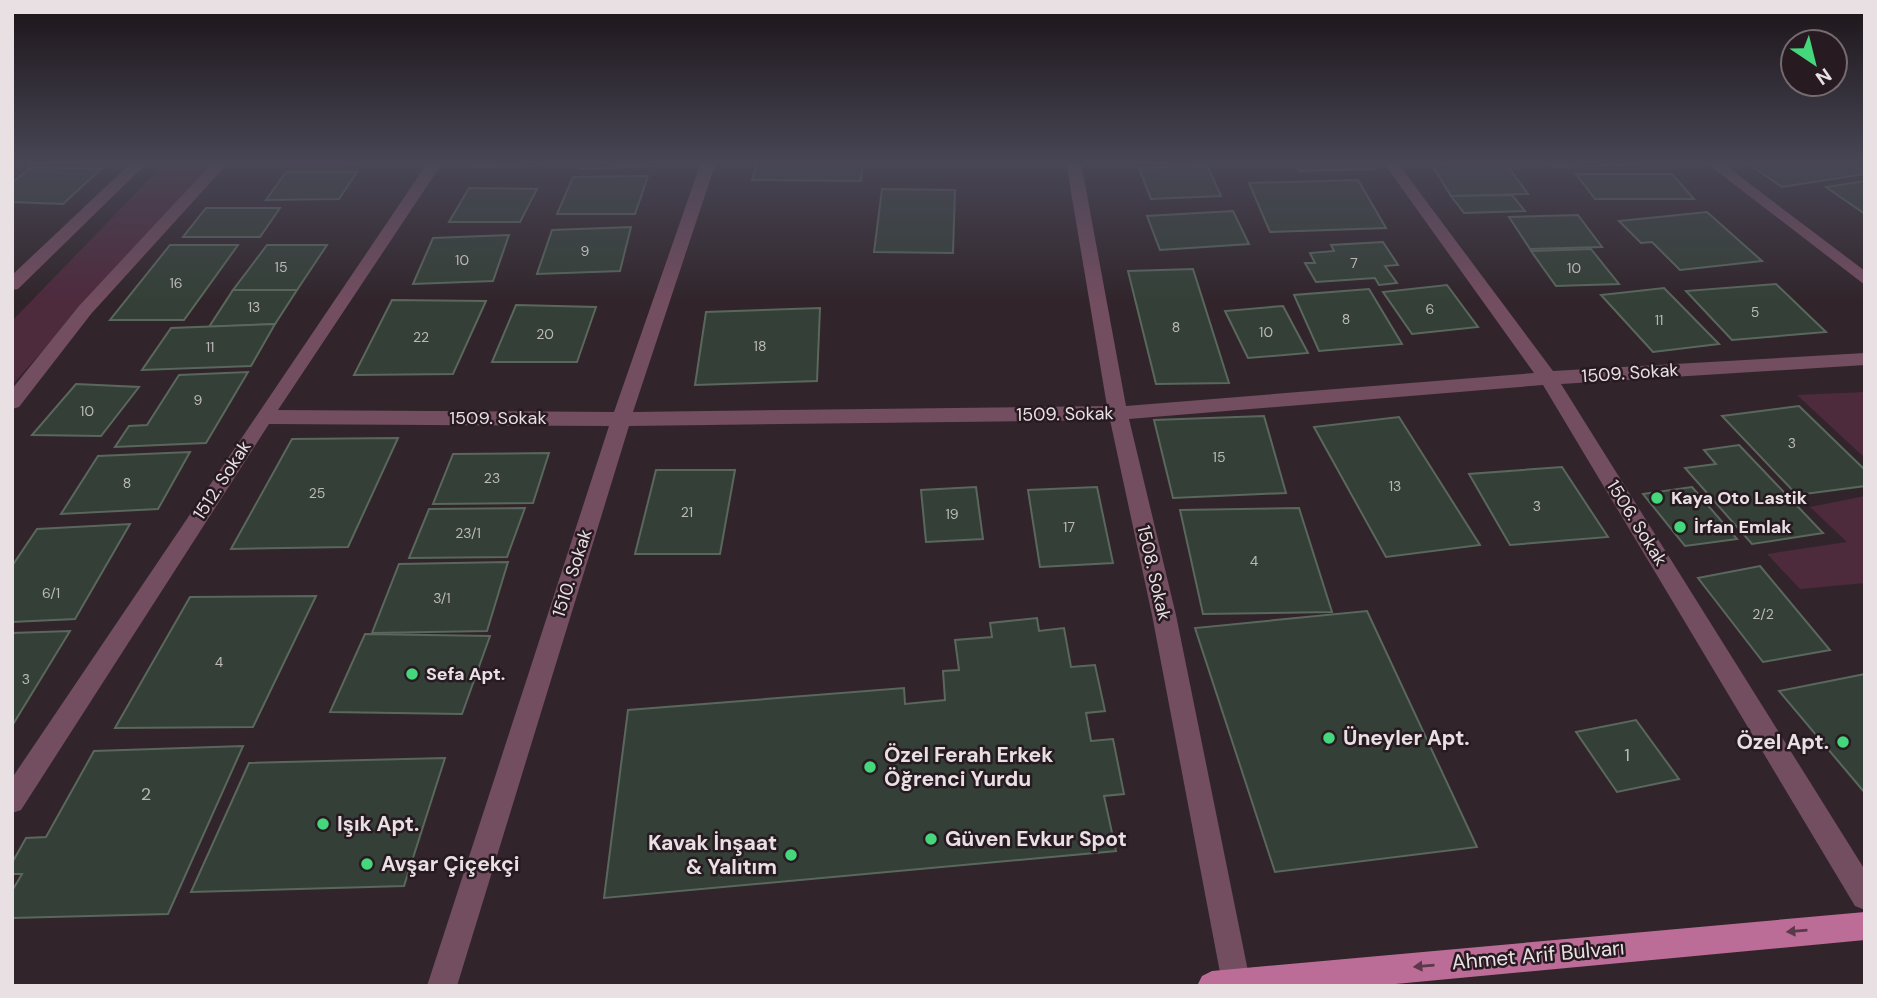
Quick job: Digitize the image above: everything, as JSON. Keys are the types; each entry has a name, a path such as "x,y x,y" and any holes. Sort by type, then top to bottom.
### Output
{"main road":[{"name":"Ahmet Arif Bulvarı","path":"1225,985 1865,926"}],"street":[{"path":"12,285 92,209"},
{"path":"12,402 85,310 178,209"},
{"name":"1512. Sokak","path":"12,801 263,417 404,209"},
{"name":"1510. Sokak","path":"442,986 621,419 692,209"},
{"name":"1508. Sokak","path":"1081,209 1118,413 1164,615 1225,985"},
{"name":"1506. Sokak","path":"1424,209 1548,378 1865,896"},
{"path":"1772,209 1865,280"},
{"name":"1509. Sokak","path":"263,417 621,419 1118,413 1548,378 1865,359"}],"shaded area":[{"path":"121,209 170,209 12,385 12,321"},
{"path":"1865,392 1865,458 1797,395"},
{"path":"1865,496 1865,583 1800,589 1767,554 1847,542 1810,507"}],"building":[{"path":"206,209 280,209 260,237 183,237"},
{"path":"457,209 527,209 520,222 449,222"},
{"path":"559,209 637,209 635,214 557,214"},
{"path":"880,209 954,209 953,253 874,252"},
{"path":"1260,209 1375,209 1386,228 1270,232"},
{"path":"1461,209 1523,209 1525,211 1464,213"},
{"path":"1233,211 1249,244 1160,250 1147,216"},
{"path":"1707,212 1762,261 1680,270 1652,242 1641,243 1619,221"},
{"path":"1578,215 1602,247 1530,249 1509,217"},
{"path":"631,227 620,271 537,274 552,230"},
{"path":"509,235 493,281 413,284 433,238"},
{"path":"1383,242 1398,265 1385,266 1397,283 1379,285 1375,278 1316,282 1305,263 1315,263 1310,253 1334,251 1331,245"},
{"path":"170,245 238,245 184,320 110,320"},
{"path":"267,245 327,245 297,290 233,290"},
{"path":"1591,249 1619,284 1556,286 1531,251"},
{"path":"1193,269 1229,383 1156,384 1128,271"},
{"path":"1776,284 1826,332 1732,340 1686,291"},
{"path":"1447,285 1478,327 1412,334 1383,292"},
{"path":"1664,288 1719,344 1653,352 1601,295"},
{"path":"1369,289 1402,344 1319,351 1294,295"},
{"path":"233,290 297,290 275,324 209,327"},
{"path":"392,300 486,301 453,374 354,375"},
{"path":"516,305 596,307 577,362 492,362"},
{"path":"1283,306 1308,353 1248,358 1225,311"},
{"path":"820,308 817,381 695,385 706,312"},
{"path":"275,324 251,366 142,370 171,328"},
{"path":"248,372 206,443 115,447 129,426 147,425 179,375"},
{"path":"76,384 139,387 101,436 32,435"},
{"path":"1799,406 1865,470 1865,486 1797,495 1722,416"},
{"path":"1264,416 1286,493 1173,498 1154,420"},
{"path":"1399,417 1480,545 1386,557 1314,427"},
{"path":"398,438 348,547 231,549 292,439"},
{"path":"1739,445 1823,533 1752,544 1685,468 1716,464 1704,450"},
{"path":"190,452 158,509 61,514 98,456"},
{"path":"549,453 533,503 433,504 453,454"},
{"path":"1562,467 1608,537 1510,545 1469,474"},
{"path":"656,470 735,470 720,554 635,554"},
{"path":"976,487 983,539 926,542 921,490"},
{"path":"1097,487 1113,563 1040,567 1028,490"},
{"path":"1692,487 1737,539 1685,546 1643,494"},
{"path":"525,508 507,557 409,558 429,509"},
{"path":"1299,508 1332,612 1203,614 1180,510"},
{"path":"130,524 75,619 12,622 12,566 37,529"},
{"path":"508,562 487,631 372,633 399,564"},
{"path":"1760,566 1830,650 1763,662 1698,578"},
{"path":"316,596 253,727 115,728 190,597"},
{"name":"Üneyler Apt.","path":"1367,611 1477,847 1275,872 1195,628"},
{"name":"Özel Ferah Erkek Öğrenci Yurdu","path":"1037,618 1039,631 1064,628 1071,667 1095,665 1105,711 1086,713 1091,741 1113,739 1124,794 1104,796 1116,851 604,898 628,710 904,688 905,704 945,700 943,671 959,670 955,640 992,637 990,623"},
{"path":"70,631 12,726 12,633"},
{"name":"Sefa Apt.","path":"365,634 490,636 462,714 330,712"},
{"name":"Özel Apt.","path":"1865,674 1865,793 1779,691"},
{"path":"1636,720 1679,779 1617,792 1576,732"},
{"path":"243,746 168,914 12,918 12,891 22,874 12,874 12,863 26,838 46,837 94,751"},
{"name":"Işık Apt.","path":"445,758 404,886 191,892 249,763"}],"place":[{"name":"Kaya Oto Lastik","path":"1657,498"},
{"name":"İrfan Emlak","path":"1680,527"},
{"name":"Sefa Apt.","path":"412,674"},
{"name":"Üneyler Apt.","path":"1329,738"},
{"name":"Özel Apt.","path":"1843,742"},
{"name":"Özel Ferah Erkek Öğrenci Yurdu","path":"870,767"},
{"name":"Işık Apt.","path":"323,824"},
{"name":"Güven Evkur Spot","path":"931,839"},
{"name":"Kavak İnşaat & Yalıtım","path":"791,855"},
{"name":"Avşar Çiçekçi","path":"367,864"}]}
